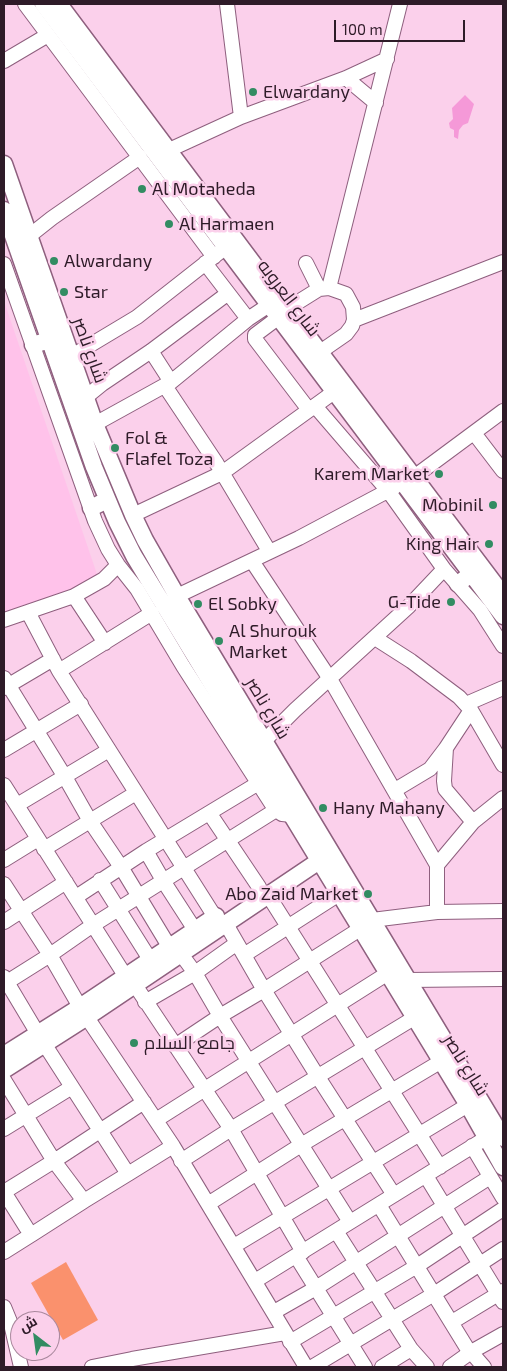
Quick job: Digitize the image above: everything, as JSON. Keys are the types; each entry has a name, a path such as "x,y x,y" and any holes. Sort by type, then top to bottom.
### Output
{"main road":[{"name":"شارع العروبه","path":"43,4 169,150 334,392 503,595"},
{"name":"شارع العروبه","path":"59,4 111,84 215,256 278,310 320,352 503,616"},
{"name":"شارع ناصر","path":"4,164 95,424 133,515 177,596 208,663 284,812 366,925 398,973 486,1138 497,1172"},
{"name":"شارع ناصر","path":"4,211 108,500 134,556 264,741 349,901"},
{"path":"33,345 49,340"},
{"path":"91,508 108,500"},
{"path":"458,584 472,573"},
{"path":"4,1070 41,1039 317,856"},
{"path":"131,981 151,961 175,951 195,930 220,920"},
{"name":"شارع ناصر","path":"398,973 414,1018 503,1138"},
{"path":"4,1055 41,1039"}],"street":[{"path":"25,4 215,256 227,294 248,319"},
{"path":"227,4 241,117"},
{"path":"324,288 376,103 400,4"},
{"path":"4,61 48,35"},
{"path":"169,150 241,117 346,78 387,59"},
{"path":"346,78 376,103"},
{"path":"28,237 140,157"},
{"path":"72,356 137,317 215,256"},
{"path":"354,320 503,262"},
{"path":"4,264 91,508 108,549 152,613 257,784 284,812 229,841 5,981 128,1174"},
{"path":"306,264 324,288"},
{"path":"95,424 168,384 248,319 278,310 309,293 324,288 346,294 351,301 354,320 346,334 320,352"},
{"path":"86,397 102,384 151,352 227,294"},
{"path":"278,310 255,335 254,339 312,408 389,492 444,568 480,610 503,646"},
{"path":"151,352 168,384 269,551"},
{"path":"133,515 222,473 334,392"},
{"path":"177,596 299,538 389,492 503,411"},
{"path":"474,433 503,471"},
{"path":"252,561 330,679 395,790 436,865 437,912"},
{"path":"4,620 74,596 104,579 118,565"},
{"path":"264,741 409,606 444,568"},
{"path":"74,596 105,643"},
{"path":"28,612 56,665 80,704 166,840 241,949 344,1120 394,1195"},
{"path":"152,613 105,643 56,665 5,684 36,730 138,897 175,951 195,973 220,1016 350,1222"},
{"path":"375,638 450,688 469,707 503,765"},
{"path":"395,790 430,769 446,748 469,707 503,688"},
{"path":"4,750 80,704"},
{"path":"446,748 444,781 446,789 473,822"},
{"path":"17,805 109,750"},
{"path":"76,896 257,784"},
{"path":"4,785 94,925 231,1129 283,1217 316,1288 365,1367"},
{"path":"4,860 90,821 136,792"},
{"path":"436,865 473,822 503,798"},
{"path":"210,814 289,927 309,962 440,1166"},
{"path":"146,851 195,930"},
{"path":"100,880 151,961"},
{"path":"4,922 66,882"},
{"path":"4,884 50,954 84,1012 156,1120 306,1367"},
{"path":"145,1002 241,949 349,901"},
{"path":"175,1046 366,925 437,912 503,910"},
{"path":"156,1120 337,1004 398,973 503,979"},
{"path":"181,1162 231,1129 414,1018"},
{"path":"208,1204 392,1090 439,1052"},
{"path":"4,1080 54,1161 84,1201"},
{"path":"4,1129 72,1087"},
{"path":"31,1235 4,1192 144,1102"},
{"path":"234,1246 373,1164 420,1133 468,1105"},
{"path":"255,1281 486,1138"},
{"path":"4,1252 172,1146"},
{"path":"472,1146 497,1172 503,1198"},
{"path":"274,1312 316,1288 497,1172"},
{"path":"426,1176 462,1236 502,1296 452,1322"},
{"path":"379,1205 470,1352 484,1367"},
{"path":"92,1367 132,1359 288,1337 333,1316 374,1292 503,1209"},
{"path":"336,1231 411,1349 427,1367"},
{"path":"312,1367 434,1294 503,1249"},
{"path":"4,1307 21,1367"},
{"path":"450,1367 470,1352 503,1334"},
{"path":"382,1367 411,1349"}],"shaded area":[{"path":"465,95 474,104 468,123 459,130 458,139 454,137 454,130 450,128 449,123 453,119 452,108"},
{"path":"4,301 99,580 4,612"},
{"path":"66,1262 98,1320 63,1340 60,1335 60,1311 47,1311 31,1283"}],"place":[{"name":"Elwardany","path":"253,92"},
{"name":"Al Motaheda","path":"142,189"},
{"name":"Al Harmaen","path":"169,224"},
{"name":"Alwardany","path":"54,261"},
{"name":"Star","path":"64,292"},
{"name":"Fol & Flafel Toza","path":"115,448"},
{"name":"Karem Market","path":"439,474"},
{"name":"Mobinil","path":"493,505"},
{"name":"King Hair","path":"489,544"},
{"name":"G-Tide","path":"451,602"},
{"name":"El Sobky","path":"198,604"},
{"name":"Al Shurouk Market","path":"219,641"},
{"name":"Hany Mahany","path":"323,808"},
{"name":"Abo Zaid Market","path":"368,894"},
{"name":"جامع السلام","path":"134,1043"}]}
